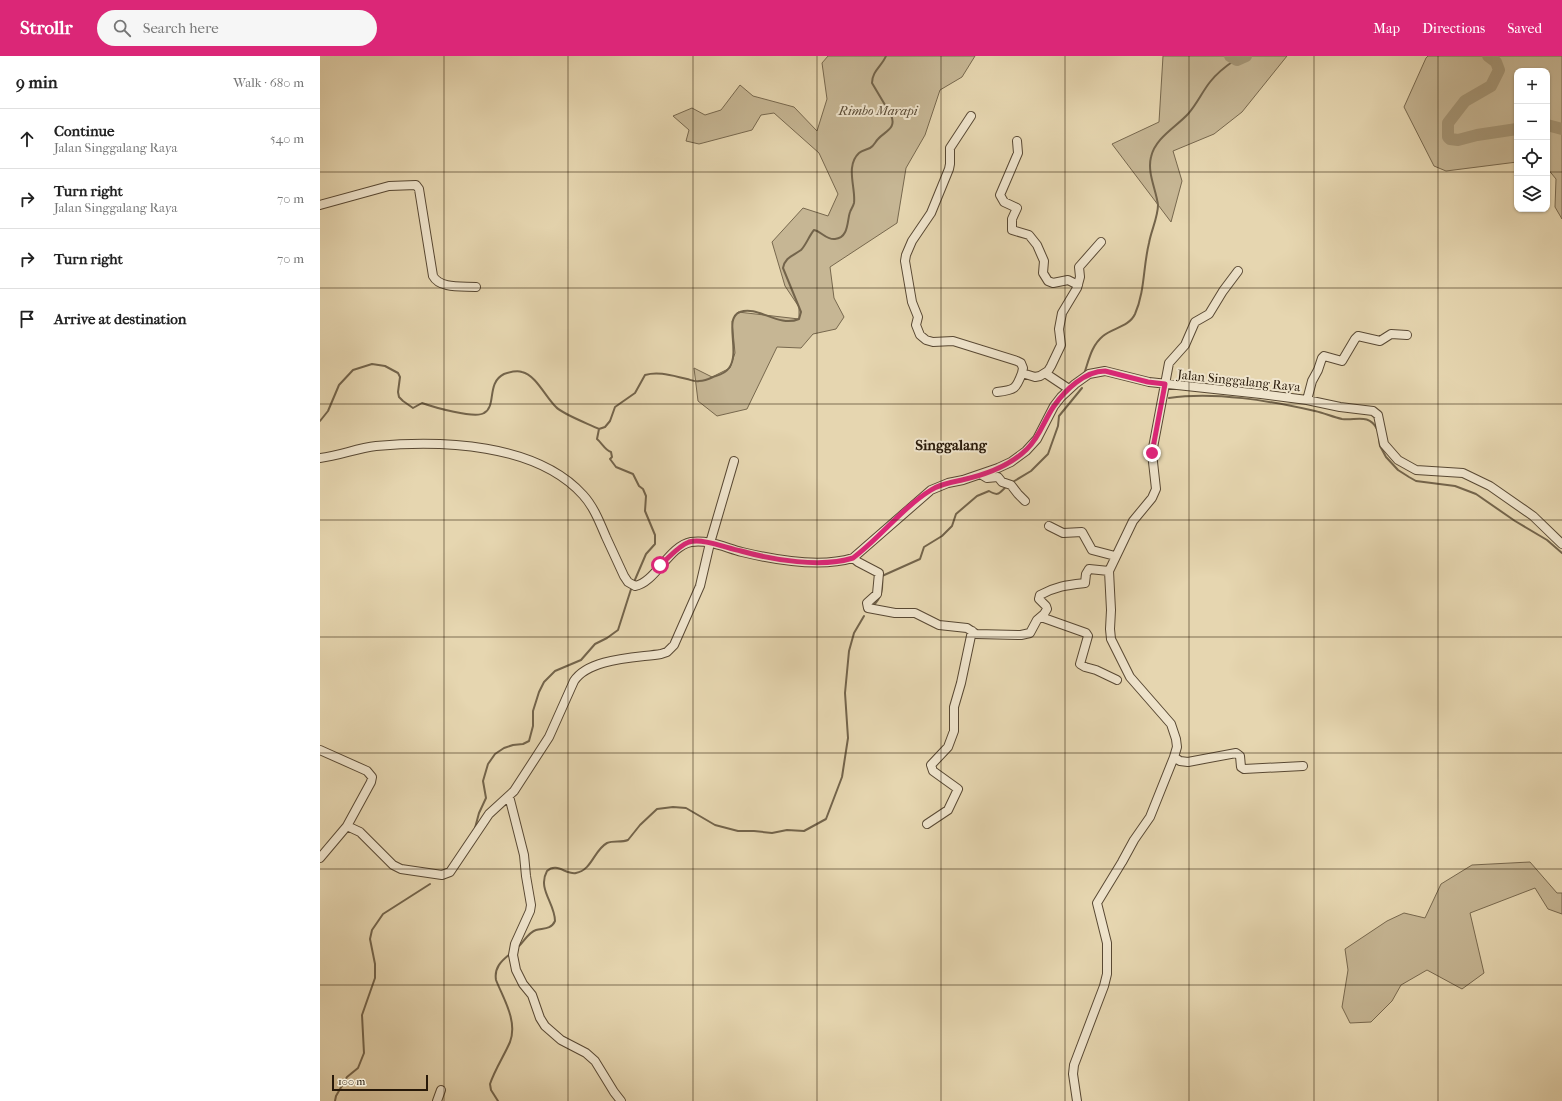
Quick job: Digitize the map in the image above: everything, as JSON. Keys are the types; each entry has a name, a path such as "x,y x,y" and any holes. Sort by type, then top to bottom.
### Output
{"street":[{"path":"971,116 950,148 950,164 931,213 912,241 905,261 912,302 918,316 916,325 920,335 926,340 933,342 953,341 1021,363 1023,368 1022,373 1016,386 1009,391 997,392"},
{"path":"1017,141 1018,153 1000,195 1004,202 1017,208 1012,219 1012,230 1029,235 1037,245 1044,260 1043,273 1048,281 1053,283 1068,280 1078,285"},
{"path":"320,205 389,186 416,185 419,189 433,276 435,280 444,285 476,287"},
{"path":"1022,373 1035,377 1040,376 1048,370 1061,346 1059,329 1062,313 1075,293 1078,285 1080,273 1079,267 1101,242"},
{"path":"1077,1101 1073,1074 1074,1065 1104,986 1107,974 1107,943 1097,903 1134,840 1150,817 1177,747 1171,724 1130,677 1111,639 1109,571 1133,521 1152,498 1156,489 1152,453 1170,360 1185,345 1195,322 1209,314 1238,271"},
{"path":"1307,400 1312,381 1324,356 1342,361 1354,339 1358,336 1380,341 1391,334 1407,336"},
{"name":"Jalan Singgalang Raya","path":"320,458 332,457 375,446 427,444 489,448 527,458 560,475 583,495 598,519 624,576 628,582 635,586 643,583 682,546 690,542 710,543 755,554 825,563 842,562 853,558 931,490 948,483 982,475 1011,462 1037,439 1054,406 1069,389 1089,374 1105,371 1148,382 1261,394 1307,400 1340,407 1373,410 1378,415 1384,444 1398,460 1416,470 1463,472 1490,486 1533,516 1562,544"},
{"path":"1045,373 1069,389"},
{"path":"347,826 360,832 393,864 401,869 442,875 450,872 488,814 509,796 549,737 578,674 599,664 661,654 667,652 674,645 700,586 710,543 734,460"},
{"path":"982,475 987,478 998,477 1002,482 1010,484 1025,501"},
{"path":"1049,526 1063,533 1082,532 1092,550 1115,556"},
{"path":"853,558 879,573 876,594 867,603 868,608 895,613 915,613 939,625 967,628 976,634 1025,635 1032,632 1037,620 1047,609 1039,599 1040,595 1054,588 1085,583 1086,574 1089,569 1109,571"},
{"path":"1041,617 1086,633 1088,636 1080,664 1085,668 1096,670 1117,680"},
{"path":"927,824 948,810 958,789 933,771 932,765 948,747 954,731 954,707 961,683 972,631"},
{"path":"320,750 367,771 372,777 372,782 347,826 320,858"},
{"path":"1174,757 1180,761 1188,762 1236,753 1240,756 1241,767 1244,769 1303,766"},
{"path":"509,796 524,855 531,905 513,955 516,970 523,984 532,995 540,1018 545,1026 561,1040 586,1053 595,1061 617,1096 622,1101"},
{"path":"438,1101 441,1090"}],"green space":[{"name":"Rimbo Marapi","path":"828,56 975,56 962,77 940,90 925,135 906,168 897,223 830,267 834,298 844,317 836,329 813,334 801,348 777,347 747,409 717,416 698,401 694,368 712,377 730,368 735,353 732,321 738,312 799,319 799,307 785,286 772,242 803,208 828,216 838,194 819,153 774,113 761,115 752,130 699,144 686,141 689,130 673,116 692,108 705,115 721,110 740,85 753,96 794,107 817,131 827,99 822,63"},
{"path":"1163,56 1287,56 1242,112 1214,134 1173,151 1182,181 1171,222 1112,144 1159,122"},
{"path":"1428,56 1562,56 1562,219 1555,207 1556,179 1550,172 1550,68 1514,68 1514,162 1446,171 1434,166 1404,107"},
{"path":"1530,862 1557,893 1562,893 1562,914 1548,909 1535,888 1470,913 1484,973 1462,989 1427,970 1401,985 1392,1001 1371,1022 1350,1023 1342,1007 1348,970 1345,949 1387,921 1404,913 1425,918 1441,884 1472,865"}],"waterway":[{"path":"320,421 328,411 339,385 353,370 372,364 385,366 398,373 400,377 398,392 399,397 413,408 422,403 454,412 472,415 484,413 488,410 493,388 499,378 504,374 511,372 522,372 532,377 559,410 599,429 605,427 610,421 615,407 635,393 645,375 671,375 698,381 706,380 724,373 729,368 732,361 732,328 735,315 740,312 754,311 783,321 799,319 801,312 783,268 784,264 790,257 801,250 814,230 832,239 840,238 845,232 854,203 852,171 855,158 860,152 873,146 891,127 892,124 891,115 872,83 875,72 886,56"},
{"path":"1230,56 1237,60 1246,56"},
{"path":"1488,56 1496,62 1499,70 1491,86 1465,101 1448,123 1448,137 1450,139 1458,140 1477,135 1514,129"},
{"path":"1084,374 1096,344 1107,333 1129,322 1135,314 1141,297 1147,252 1158,210 1150,169 1153,150 1161,138 1191,110 1213,79 1235,60"},
{"path":"1550,126 1562,129"},
{"path":"1011,483 1031,471 1048,454 1058,426 1059,416 1082,388"},
{"path":"1169,398 1187,396 1224,396 1242,398 1315,411 1342,419 1366,419 1374,424 1377,429"},
{"path":"599,429 597,439 607,450 611,452 612,457 610,459 616,467 633,474 639,486 643,489 646,496 645,511 655,535 655,544 646,554 634,582"},
{"path":"1379,439 1380,446 1386,457 1398,470 1409,477 1416,481 1455,486 1476,494 1515,521 1547,540 1562,553"},
{"path":"873,606 881,592 882,576 920,559 924,547 942,536 952,526 956,514 977,496 989,491 997,494 1007,486"},
{"path":"475,828 479,813 486,798 483,781 488,764 495,754 504,748 523,744 529,741 533,726 533,711 544,682 555,671 581,660 595,644 618,630 632,586"},
{"path":"519,946 531,933 536,930 547,928 555,921 544,884 544,878 547,871 554,868 572,873 581,871 586,868 599,850 607,843 628,840 640,825 657,809 673,807 686,808 715,825 738,831 772,833 787,830 804,831 826,819 842,777 848,738 845,693 849,651 854,633 864,616"},
{"path":"335,1101 336,1096 347,1077 358,1068 364,1053 362,1015 375,978 375,964 370,939 372,930 383,914 430,884"},
{"path":"498,1101 491,1090 490,1084 510,1042 512,1026 509,1010 496,980 496,972 499,965 510,954"}],"district":[{"name":"Singgalang","path":"951,445"}],"route":[{"path":"660,565 682,546 690,542 710,543 742,552 784,559 825,563 842,562 853,558 862,552 931,490 948,483 982,475 1011,462 1037,439 1054,406 1061,397 1089,374 1099,371 1130,376 1148,382 1165,384 1152,453"}]}
